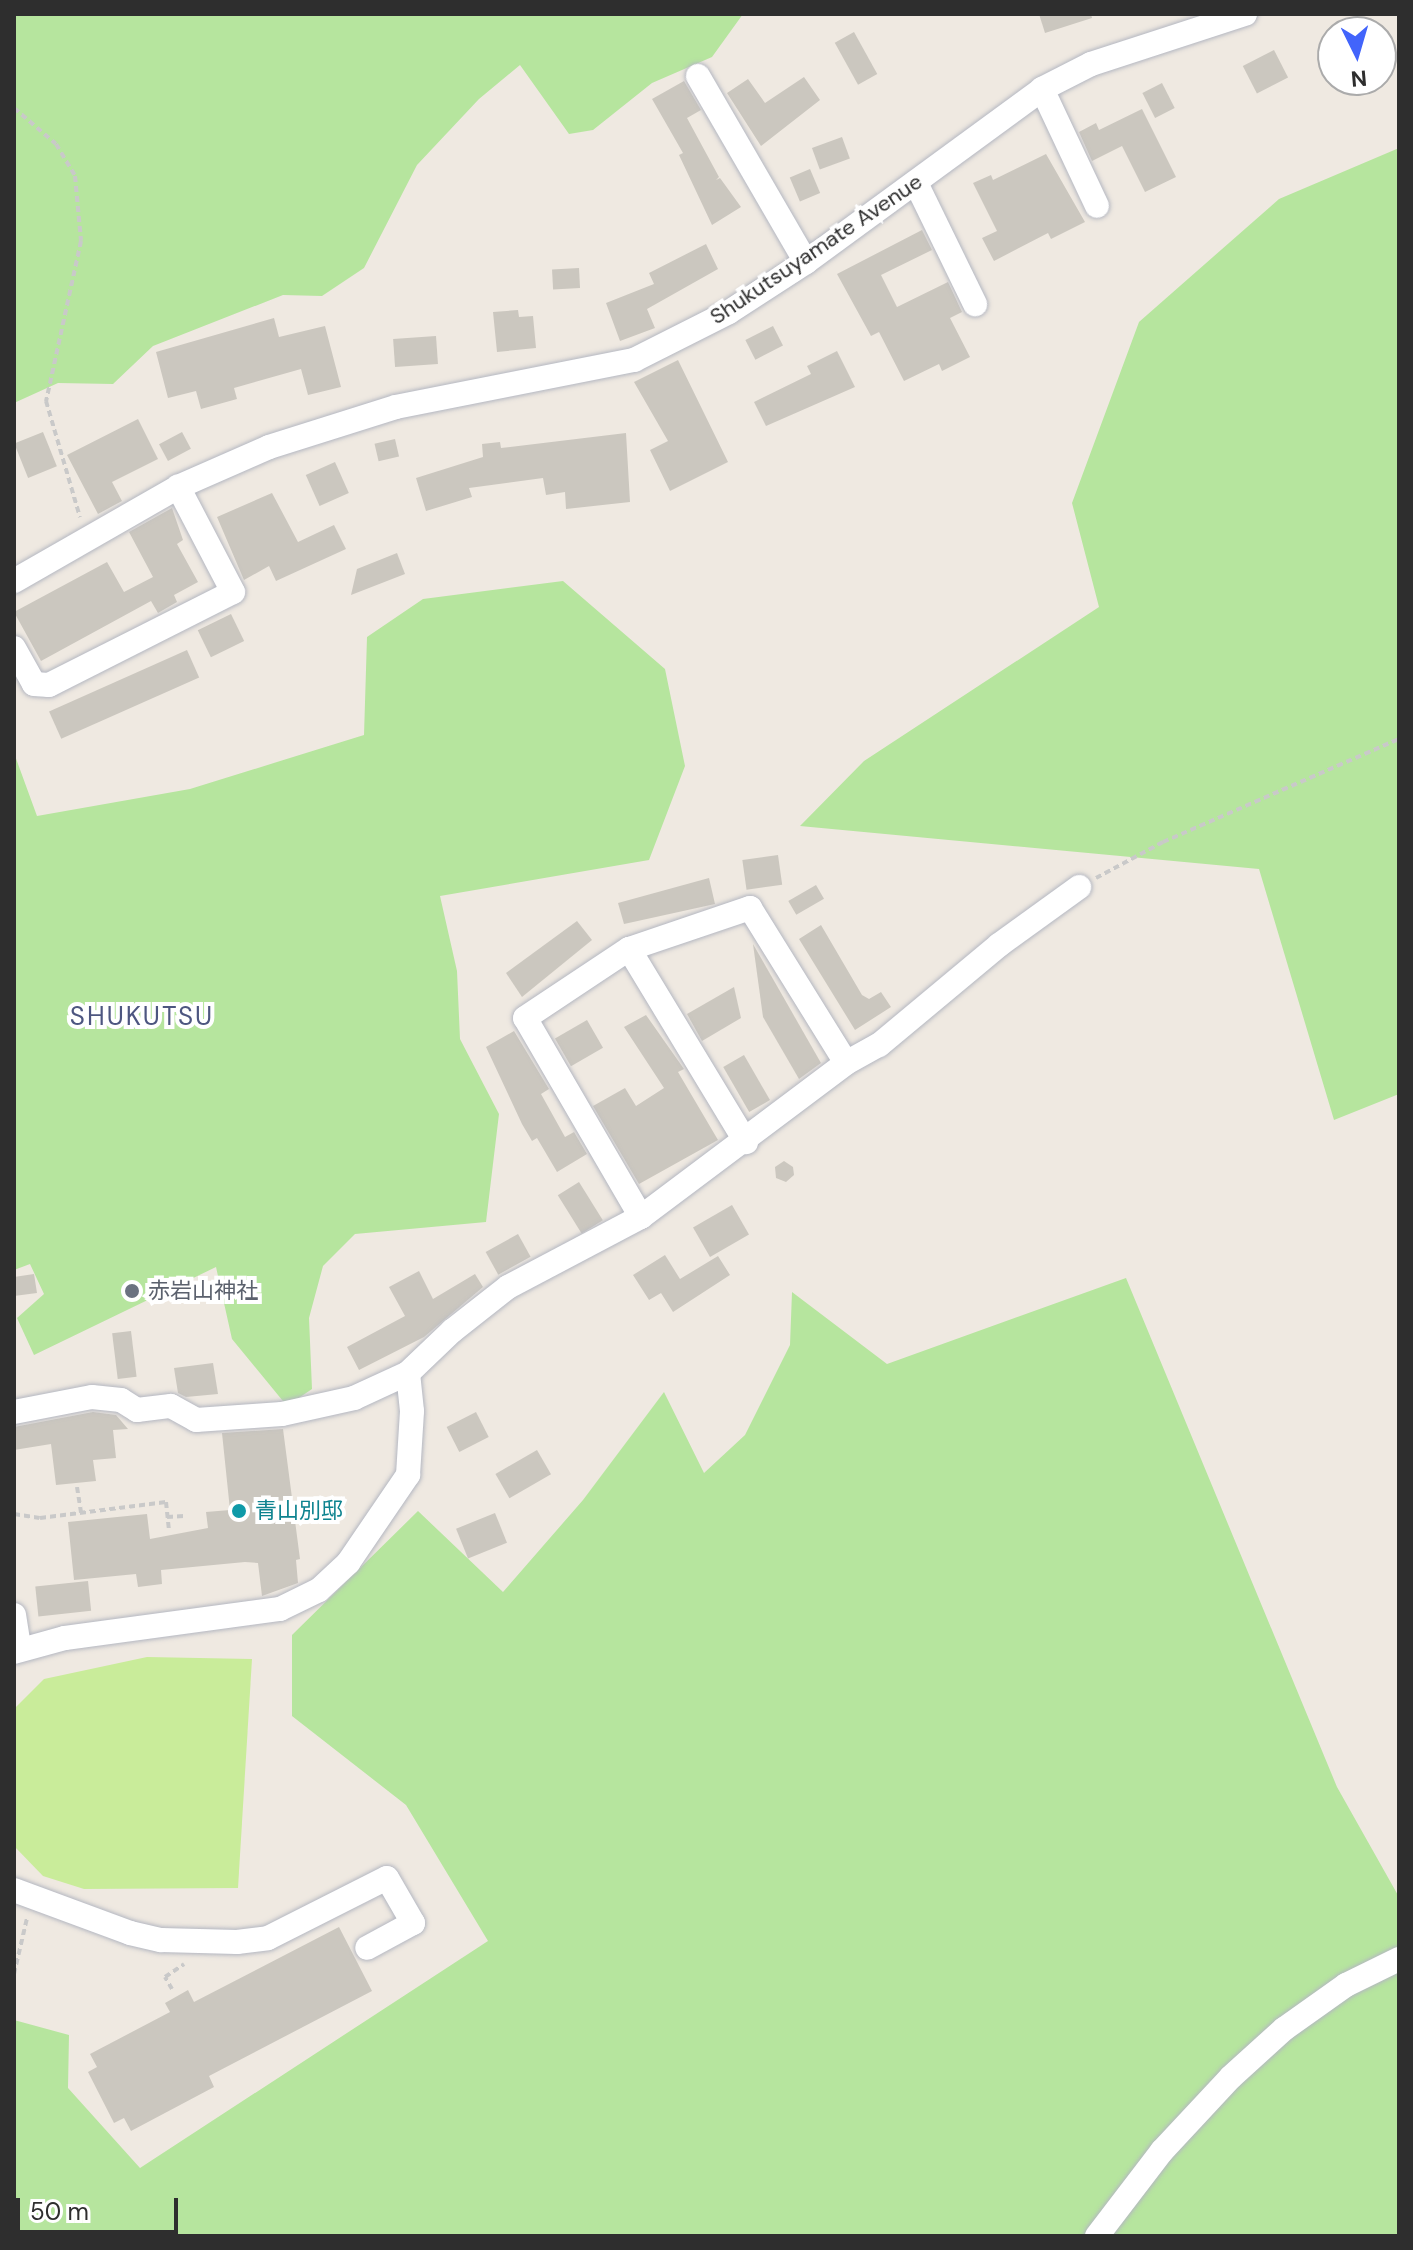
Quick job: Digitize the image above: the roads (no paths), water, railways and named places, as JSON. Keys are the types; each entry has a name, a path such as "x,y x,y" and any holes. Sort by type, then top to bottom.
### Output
{"street":[{"name":"Shukutsuyamate Avenue","path":"14,581 178,487 269,447 396,407 634,360 729,312 806,262 1042,89 1091,64 1245,14"},
{"path":"698,76 806,262"},
{"path":"1042,89 1097,206"},
{"path":"916,183 975,304"},
{"path":"14,648 34,684 49,685 233,592 178,487"},
{"path":"14,1412 92,1397 121,1400 137,1410 171,1406 196,1420 282,1414 354,1398 408,1373 508,1287 641,1217 746,1142 846,1063 879,1045 999,945 1079,887"},
{"path":"641,1217 525,1018 629,949 750,908 846,1063"},
{"path":"629,949 746,1142"},
{"path":"14,1615 16,1650 299,1604 348,1563 408,1475 412,1411 408,1373"},
{"path":"23,1895 161,1940 237,1942 268,1938 387,1878 413,1923 367,1948"},
{"path":"1097,2236 1162,2151 1231,2077 1284,2029 1346,1985 1399,1959"}],"place":[{"name":"赤岩山神社","path":"132,1291"},
{"name":"青山別邸","path":"239,1511"}],"district":[{"name":"SHUKUTSU","path":"142,1017"}]}
